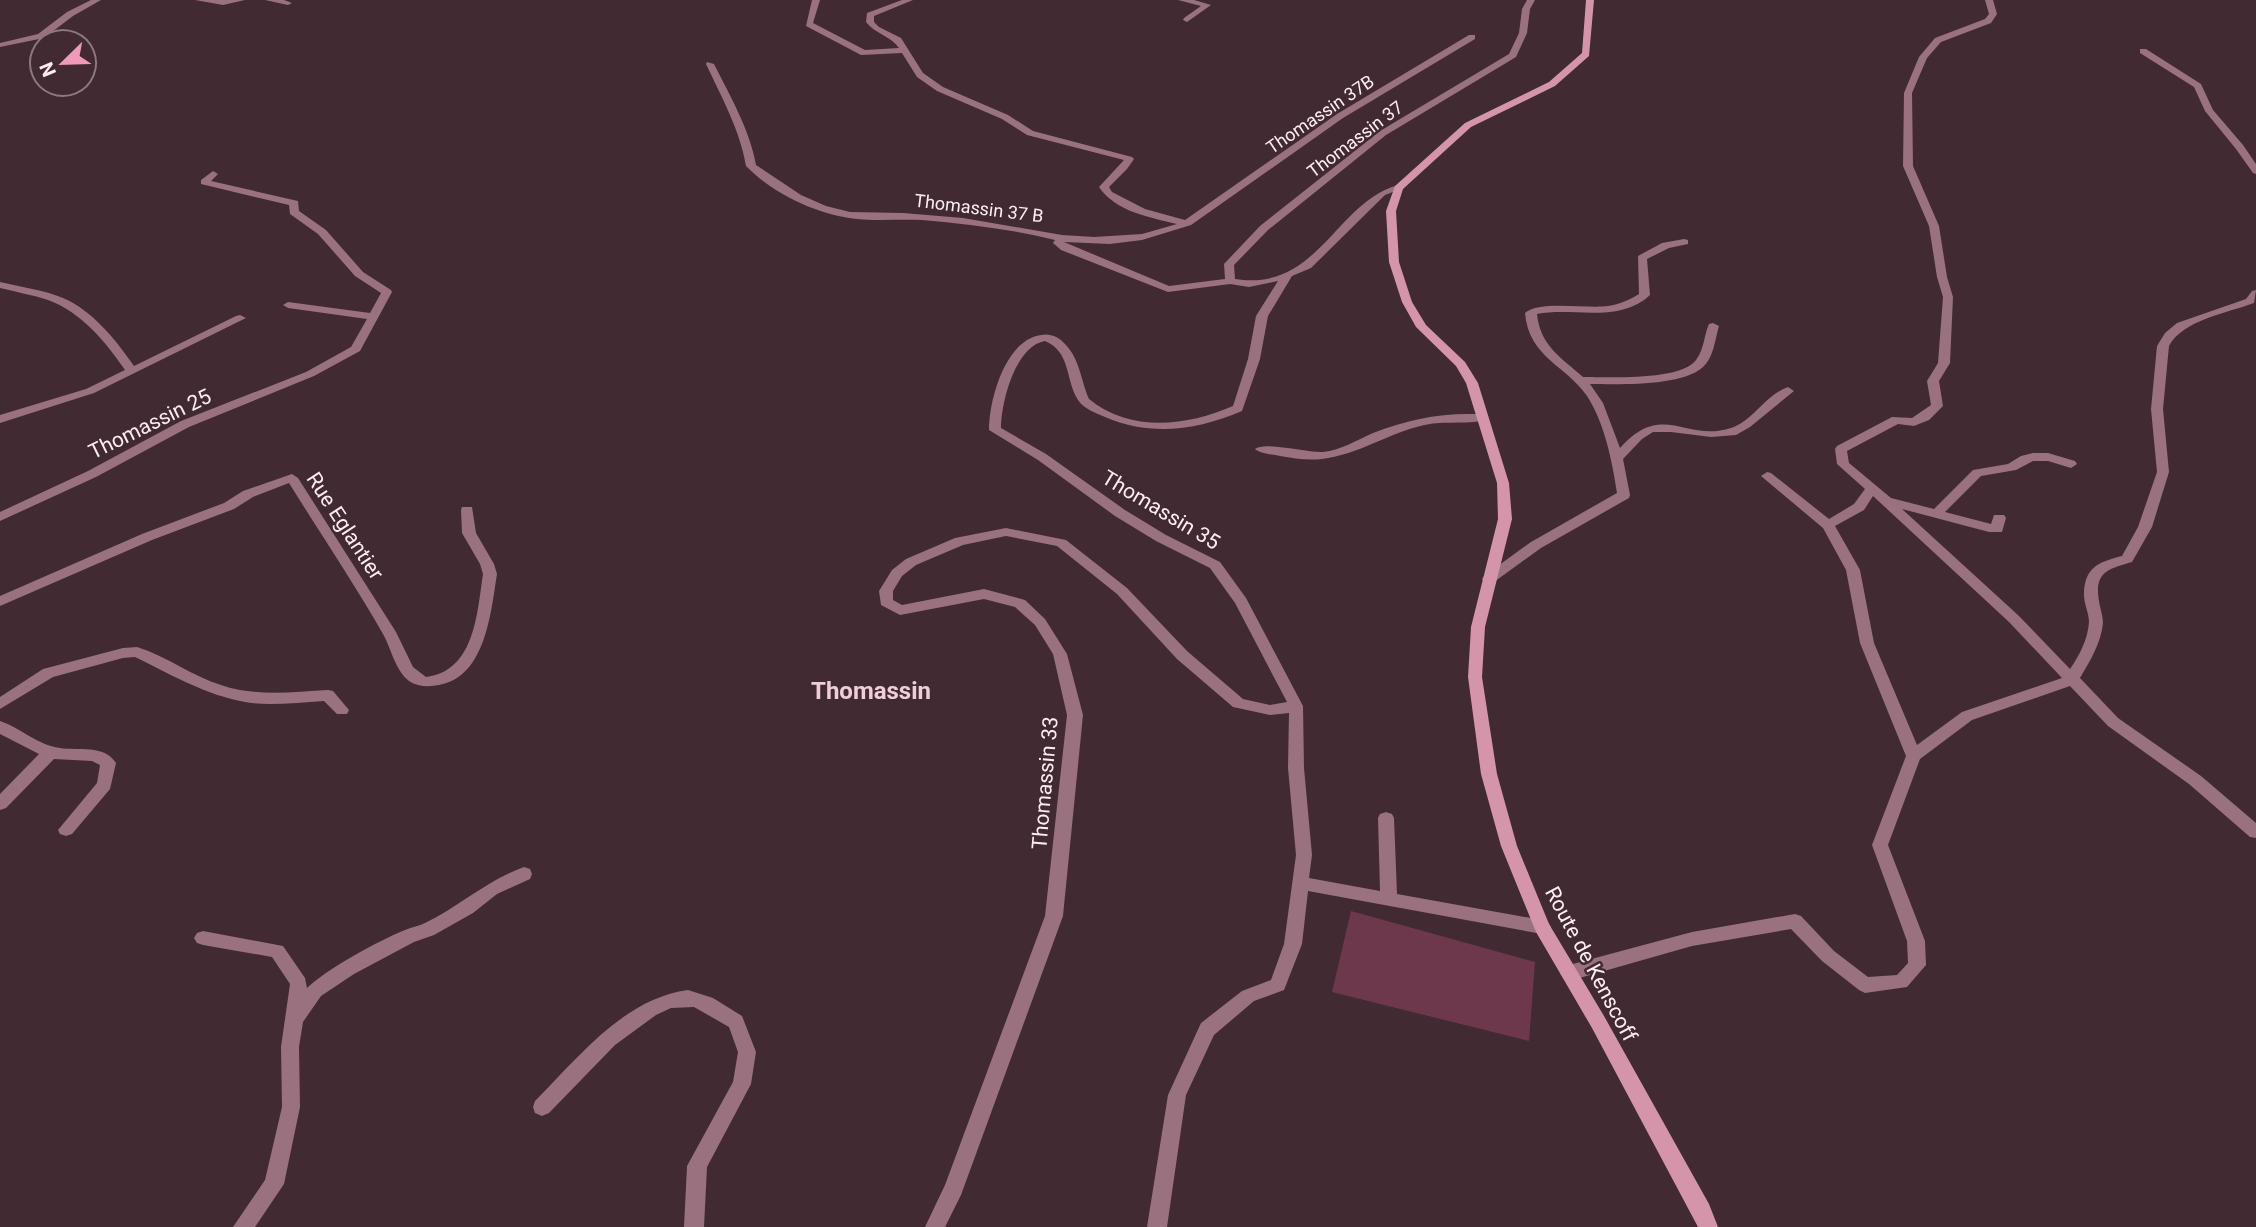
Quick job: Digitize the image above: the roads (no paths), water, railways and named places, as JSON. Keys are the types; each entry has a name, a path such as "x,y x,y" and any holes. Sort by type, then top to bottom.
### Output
{"main road":[{"path":"1398,188 1468,125 1552,84 1586,54 1590,0"},
{"name":"Route de Kenscoff","path":"1398,188 1391,211 1394,262 1399,281 1422,327 1461,364 1472,383 1503,483 1505,519 1478,627 1475,677 1489,774 1509,846 1542,927 1702,1211 1708,1227"}],"street":[{"path":"0,45 41,36 70,14 97,0"},
{"path":"199,0 223,3 241,0"},
{"path":"269,0 288,4"},
{"path":"816,0 809,24 864,53 902,50"},
{"path":"909,0 870,15 870,22 876,29 898,40 920,75 940,89 1005,117 1030,133 1129,159 1120,171 1111,176 1104,187 1106,193 1127,205 1187,223"},
{"path":"1182,0 1207,5 1188,20"},
{"name":"Thomassin 37","path":"1230,281 1230,264 1265,228 1383,133 1513,55 1523,33 1526,9 1531,0"},
{"path":"1989,0 1993,14 1988,21 1938,40 1923,57 1908,93 1908,166 1934,226 1948,297 1944,363 1933,381 1937,406 1925,417 1914,422 1896,420 1841,449 1843,464 1888,501 2014,618 2070,681 2113,722 2195,780 2256,832"},
{"name":"Thomassin 37B","path":"1062,238 1119,241 1166,233 1187,223 1340,116 1472,37"},
{"path":"2143,51 2198,86 2209,111 2241,147 2256,170"},
{"name":"Thomassin 37 B","path":"710,64 730,105 751,166 793,196 852,216 887,215 1019,227 1062,238 1058,243 1065,248 1168,289 1230,281 1249,284 1287,275 1307,266 1382,193 1398,188"},
{"path":"213,174 204,182 294,203 294,212 322,232 359,274 387,292 375,317 288,305"},
{"path":"1489,579 1536,545 1624,495 1618,457 1590,392 1543,351 1531,320 1531,313 1536,310 1606,309 1633,305 1645,295 1642,258 1666,245 1684,242"},
{"name":"Thomassin 35","path":"1157,1227 1177,1095 1207,1029 1248,996 1278,985 1293,944 1304,855 1296,768 1296,706 1241,601 1215,565 1150,532 1078,485 1042,457 995,430 996,404 1010,370 1027,342 1039,337 1055,339 1068,351 1076,382 1085,402 1115,418 1148,428 1217,418 1238,408 1254,359 1262,316 1287,275"},
{"path":"0,285 66,303 121,354 132,371"},
{"path":"1569,973 1692,939 1795,922 1828,956 1865,985 1901,982 1917,965 1916,941 1880,845 1914,756 1967,716 2070,681 2087,655 2096,622 2091,594 2095,574 2102,566 2127,559 2157,497 2163,472 2157,409 2163,346 2169,335 2181,325 2254,299"},
{"name":"Thomassin 25","path":"0,517 92,474 185,424 310,374 356,349 375,317"},
{"path":"0,419 90,391 240,318"},
{"path":"1578,381 1651,378 1697,366 1703,359 1713,326"},
{"path":"1618,457 1638,436 1650,429 1707,436 1734,432 1745,426 1775,397 1788,391"},
{"path":"1261,449 1311,456 1326,455 1432,418 1482,418"},
{"path":"1936,514 1977,473 2012,467 2015,463 2032,457 2055,458 2071,464"},
{"path":"1767,476 1828,525 1853,570 1867,643 1914,756"},
{"name":"Rue Eglantier","path":"0,601 292,478 391,635 407,670 415,678 425,682 441,680 460,669 480,636 487,602 487,564 469,533 467,510"},
{"path":"1828,525 1859,506 1872,488"},
{"path":"1888,501 1989,528 1997,529 1999,518"},
{"name":"Thomassin 33","path":"935,1227 954,1188 1054,916 1075,715 1060,654 1040,622 1020,603 984,594 900,610 886,602 886,591 897,573 911,562 960,541 994,534 1006,532 1061,543 1122,591 1182,655 1238,703 1270,710 1296,706"},
{"path":"0,704 48,673 123,653 138,652 214,689 240,696 268,699 309,694 328,695 342,710"},
{"path":"0,727 32,746 51,752 103,758 108,763 104,785 66,830"},
{"path":"0,804 51,752"},
{"path":"1386,818 1389,899"},
{"path":"294,1020 315,991 348,969 409,936 428,930 467,908 491,889 524,874"},
{"path":"1300,883 1542,927"},
{"path":"203,938 277,951 299,983 290,1047 291,1107 274,1184 243,1227"},
{"path":"542,1107 621,1029 653,1008 674,999 690,998 736,1022 747,1052 742,1084 697,1166 694,1227"}],"district":[{"name":"Thomassin","path":"871,691"}]}
